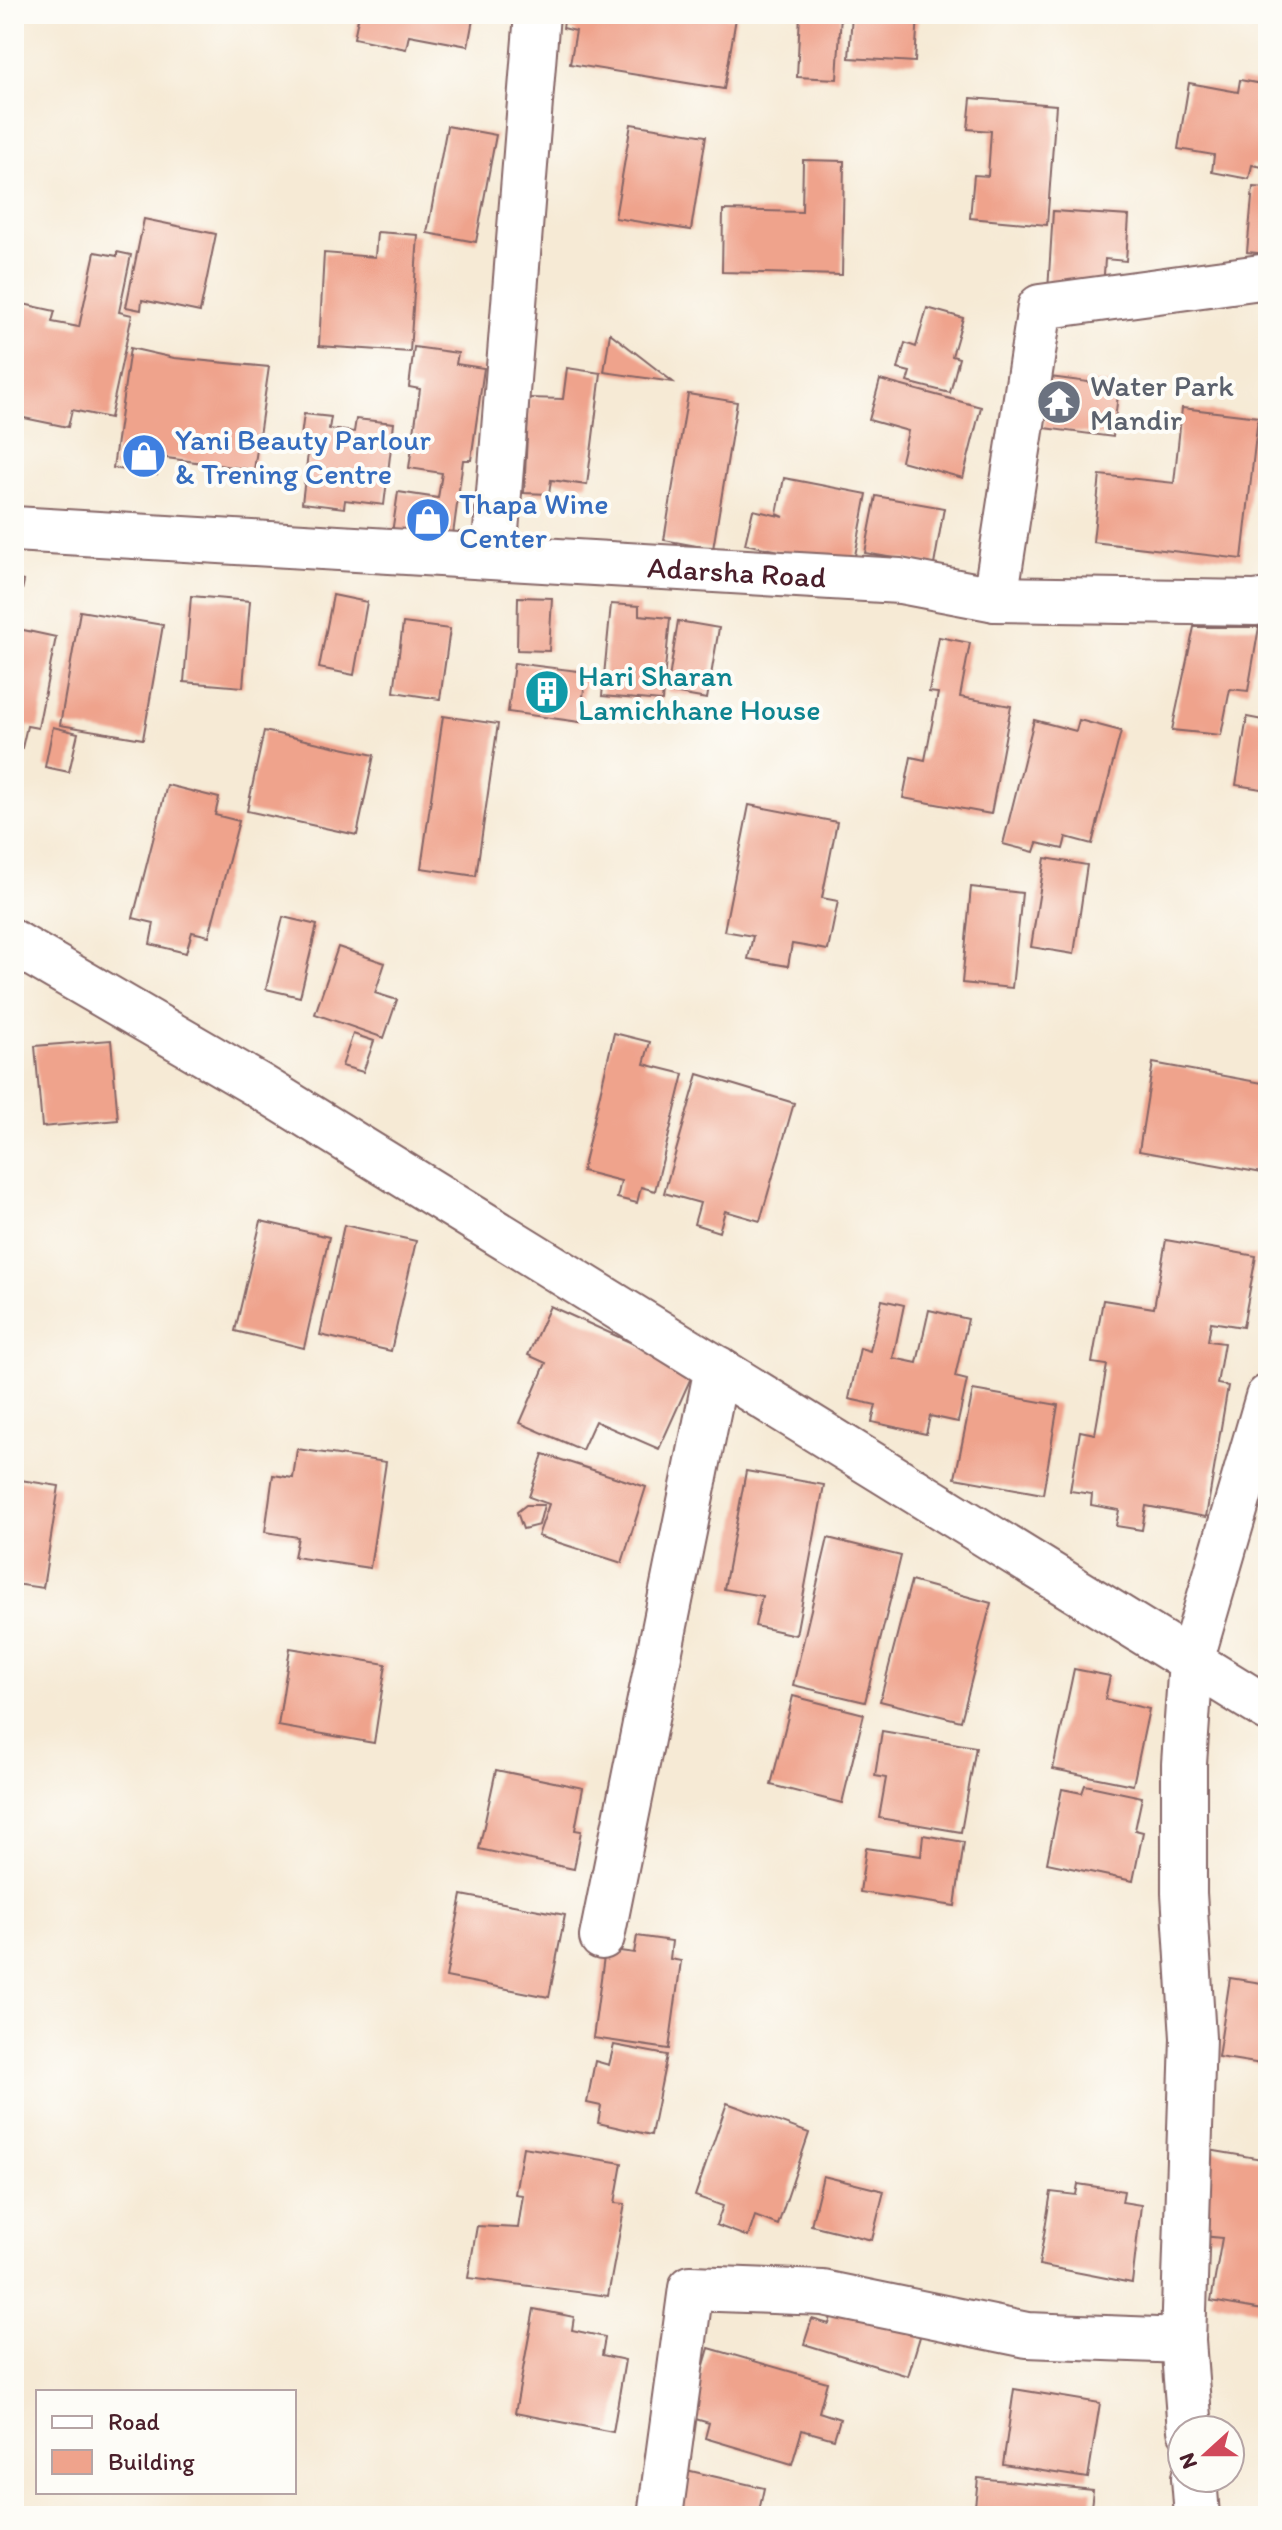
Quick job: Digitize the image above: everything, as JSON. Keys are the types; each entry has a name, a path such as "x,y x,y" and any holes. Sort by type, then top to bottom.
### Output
{"street":[{"path":"494,556 537,14"},
{"path":"995,599 1040,307 1268,276"},
{"name":"Adarsha Road","path":"14,529 900,581 995,599 1268,601"},
{"path":"14,943 258,1085 1268,1709"},
{"path":"602,1937 717,1368"},
{"path":"1189,2414 1183,2341 1193,2038 1184,1893 1184,1764 1191,1661 1268,1397"},
{"path":"660,2516 691,2288 823,2293 1027,2335 1183,2341"},
{"path":"1195,2494 1197,2516"}],"building":[{"path":"359,14 474,14 468,46 409,35 406,49 354,38"},
{"path":"565,14 709,14 736,18 724,89 570,64 576,31 563,28"},
{"path":"800,14 841,14 837,79 797,77"},
{"path":"852,14 918,14 915,62 849,58"},
{"path":"1240,80 1268,85 1268,168 1252,165 1249,179 1212,172 1214,155 1178,149 1189,83 1238,92"},
{"path":"971,98 1056,105 1047,225 970,218 974,175 988,176 991,131 968,129"},
{"path":"631,124 706,136 691,230 615,218"},
{"path":"447,126 496,135 476,242 427,233"},
{"path":"803,160 844,161 842,275 722,272 723,210 802,212"},
{"path":"1253,187 1268,188 1268,254 1247,252"},
{"path":"1053,211 1129,216 1126,261 1105,259 1103,289 1048,291"},
{"path":"144,219 216,234 200,312 142,300 141,310 126,307"},
{"path":"377,232 418,235 410,352 319,346 324,253 375,257"},
{"path":"95,252 131,255 119,312 132,315 110,418 72,410 68,427 14,416 14,302 55,311 52,322 79,327"},
{"path":"927,308 963,318 952,356 959,358 950,393 907,382 910,372 898,369 905,343 916,347"},
{"path":"610,333 673,382 604,372"},
{"path":"414,347 458,353 456,364 484,368 471,460 463,460 452,542 392,533 398,492 438,498 442,473 409,468 420,389 409,387"},
{"path":"130,348 174,358 269,367 254,470 159,457 157,475 113,468"},
{"path":"567,368 601,373 587,485 551,480 549,494 524,493 529,398 563,399"},
{"path":"1050,377 1119,386 1113,437 1044,428"},
{"path":"880,380 981,407 963,478 901,461 908,431 869,420"},
{"path":"688,394 737,402 713,549 664,540"},
{"path":"1182,408 1258,417 1242,559 1093,542 1100,475 1174,483"},
{"path":"304,414 331,417 329,429 354,432 356,419 394,423 384,505 345,500 344,508 302,503 309,445 300,444"},
{"path":"784,478 867,494 853,566 745,544 753,510 784,517 777,514"},
{"path":"876,496 944,508 934,565 865,553"},
{"path":"14,579 24,581 15,623 14,623"},
{"path":"333,595 367,602 354,675 319,668"},
{"path":"191,596 250,601 243,687 184,682"},
{"path":"518,597 552,598 549,651 517,650"},
{"path":"611,604 639,606 639,615 670,618 662,701 602,696"},
{"path":"80,611 163,625 143,739 60,725"},
{"path":"678,621 719,628 707,699 667,692"},
{"path":"403,623 450,629 440,699 394,692"},
{"path":"1194,627 1259,627 1248,691 1230,689 1221,735 1172,730"},
{"path":"14,628 56,637 38,728 27,726 22,748 14,747"},
{"path":"939,637 970,643 960,697 1011,706 991,814 903,798 911,757 925,760 938,693 929,692"},
{"name":"Hari Sharan Lamichhane House","path":"514,663 586,672 580,722 508,712"},
{"path":"443,716 498,724 476,876 421,868"},
{"path":"1247,717 1268,721 1268,790 1236,785"},
{"path":"1034,720 1076,731 1079,720 1121,731 1092,844 1066,837 1063,849 1037,843 1034,852 1003,844"},
{"path":"53,727 78,733 69,772 45,767"},
{"path":"264,731 374,755 357,835 247,811"},
{"path":"167,785 219,798 215,815 239,821 209,936 192,932 186,953 150,944 154,923 133,918"},
{"path":"749,805 837,822 822,898 838,901 828,950 792,944 788,966 748,959 753,936 724,931"},
{"path":"1045,858 1087,865 1074,954 1031,947"},
{"path":"971,887 1022,893 1012,988 962,983"},
{"path":"283,917 317,925 300,997 266,989"},
{"path":"338,947 385,963 375,993 397,1000 384,1038 315,1014"},
{"path":"614,1033 650,1042 644,1064 684,1074 655,1191 641,1187 637,1203 617,1198 621,1181 582,1171"},
{"path":"353,1034 374,1041 363,1072 342,1066"},
{"path":"111,1040 118,1120 42,1127 35,1046"},
{"path":"1153,1063 1268,1084 1268,1174 1139,1151"},
{"path":"698,1074 794,1103 760,1221 725,1211 719,1232 694,1224 700,1203 664,1193"},
{"path":"261,1221 329,1237 304,1348 235,1331"},
{"path":"344,1225 416,1241 391,1351 320,1335"},
{"path":"1166,1240 1256,1256 1243,1327 1211,1322 1208,1341 1224,1343 1217,1384 1228,1386 1206,1517 1146,1506 1142,1530 1116,1526 1119,1510 1091,1505 1092,1494 1070,1491 1080,1431 1095,1434 1107,1365 1092,1363 1103,1300 1154,1308"},
{"path":"882,1300 904,1305 893,1358 917,1363 929,1310 968,1319 955,1377 967,1380 958,1422 930,1416 926,1434 872,1422 876,1405 849,1399 860,1348 870,1351"},
{"path":"550,1306 694,1371 659,1449 595,1421 582,1450 520,1423 546,1363 528,1355"},
{"path":"973,1390 1058,1405 1043,1494 955,1478"},
{"path":"297,1449 386,1462 370,1568 294,1557 298,1537 265,1532 273,1475 293,1478"},
{"path":"543,1454 646,1487 622,1563 538,1536 549,1504 529,1497"},
{"path":"746,1471 824,1485 796,1635 755,1626 762,1596 724,1589"},
{"path":"14,1479 59,1486 43,1588 14,1584"},
{"path":"526,1505 544,1505 539,1525 523,1529 517,1512"},
{"path":"828,1538 901,1556 865,1702 793,1685"},
{"path":"911,1581 991,1603 961,1721 880,1701"},
{"path":"290,1648 386,1664 374,1743 278,1726"},
{"path":"1074,1669 1110,1676 1105,1699 1149,1709 1133,1785 1053,1769"},
{"path":"793,1696 864,1714 842,1803 771,1785"},
{"path":"882,1731 976,1747 961,1832 879,1818 886,1778 875,1776"},
{"path":"496,1770 583,1788 575,1830 581,1831 574,1869 479,1849"},
{"path":"1085,1785 1142,1797 1135,1830 1143,1832 1133,1881 1047,1863 1062,1789 1082,1793"},
{"path":"923,1835 964,1842 955,1906 860,1892 866,1848 921,1856"},
{"path":"462,1895 565,1915 549,1997 446,1977"},
{"path":"637,1936 672,1941 670,1959 681,1961 669,2049 593,2038 605,1949 634,1953"},
{"path":"1230,1978 1268,1984 1268,2065 1218,2057"},
{"path":"614,2045 667,2055 651,2135 598,2123 601,2106 587,2103 595,2061 609,2065"},
{"path":"727,2103 809,2133 778,2225 755,2216 748,2237 716,2225 723,2206 695,2196"},
{"path":"523,2147 622,2163 615,2203 625,2204 608,2296 468,2278 477,2226 518,2228 523,2195 515,2194"},
{"path":"1203,2149 1268,2160 1268,2311 1211,2301 1222,2238 1192,2235"},
{"path":"823,2176 884,2191 872,2240 811,2225"},
{"path":"1078,2184 1124,2191 1122,2202 1141,2205 1132,2283 1039,2265 1051,2192 1076,2195"},
{"path":"843,2277 930,2304 908,2376 804,2344 812,2319 829,2324"},
{"path":"534,2309 574,2317 572,2330 605,2337 602,2355 625,2360 613,2432 515,2413"},
{"path":"709,2348 827,2382 819,2412 840,2419 834,2439 802,2430 792,2464 705,2438 709,2423 689,2417"},
{"path":"1014,2389 1100,2403 1088,2478 1003,2465"},
{"path":"682,2469 764,2488 758,2516 671,2516"},
{"path":"978,2478 1093,2490 1090,2516 974,2516"}],"place":[{"name":"Water Park Mandir","path":"1059,402"},
{"name":"Yani Beauty Parlour & Trening Centre","path":"144,456"},
{"name":"Thapa Wine Center","path":"428,520"},
{"name":"Hari Sharan Lamichhane House","path":"547,692"}]}
